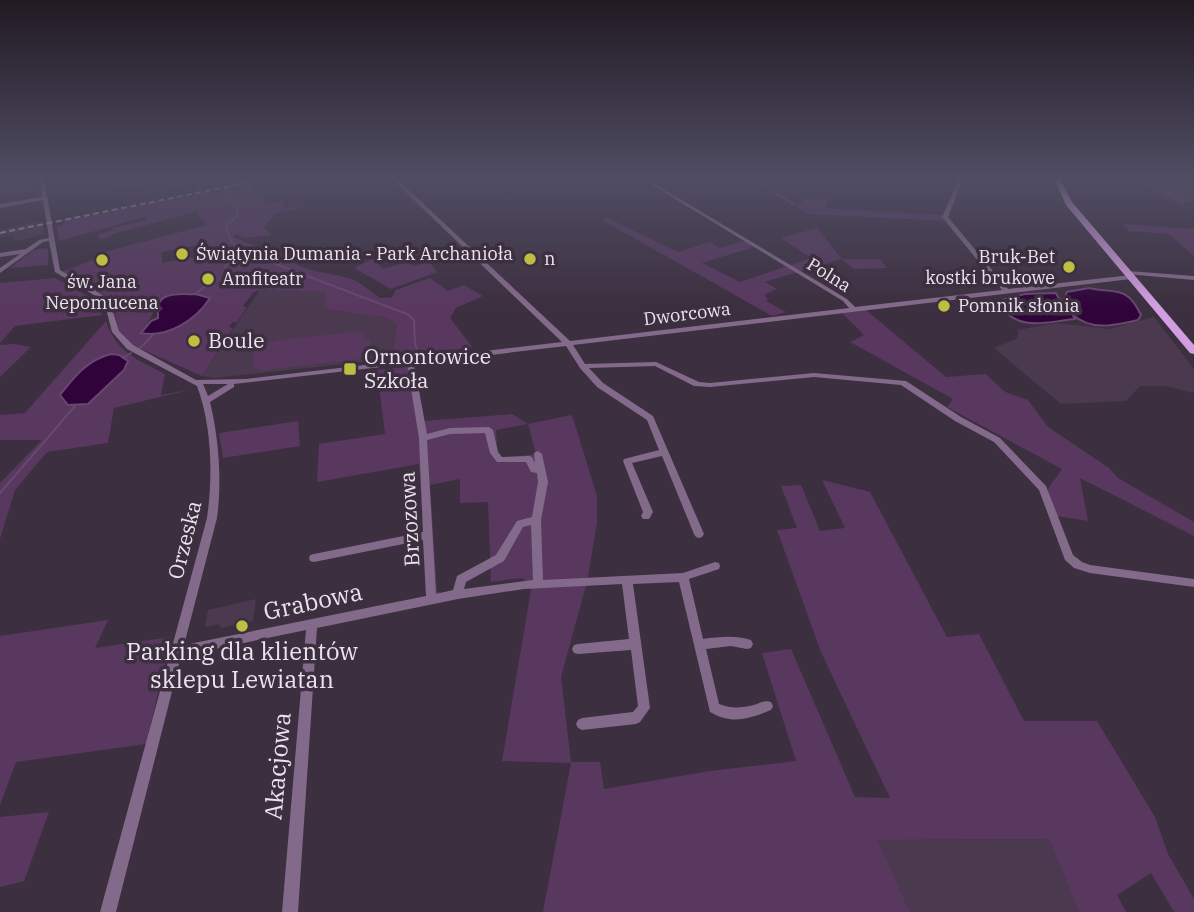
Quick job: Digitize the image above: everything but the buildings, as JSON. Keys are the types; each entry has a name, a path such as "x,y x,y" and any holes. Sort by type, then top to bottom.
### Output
{"main road":[{"path":"1085,222 1194,351"}],"street":[{"path":"47,222 48,241 57,271 107,300 117,332 130,347 202,391"},
{"path":"439,222 568,343 600,385 650,418 699,534"},
{"name":"Polna","path":"715,222 845,300 853,309"},
{"path":"949,222 1006,291"},
{"path":"0,271 27,251 48,241"},
{"path":"0,255 27,251"},
{"name":"Dworcowa","path":"202,391 246,381 1130,275 1194,278"},
{"name":"Brzozowa","path":"410,362 423,438 431,599"},
{"path":"583,366 656,364 697,384 710,385 814,375 904,383 958,419 997,440 1029,472 1043,488 1066,551 1075,564 1090,569 1194,583"},
{"name":"Dworcowa","path":"202,391 219,386"},
{"name":"Orzeska","path":"108,912 216,499 216,477 202,391"},
{"path":"423,438 450,431 489,430 494,453 500,460 529,458 534,470 541,470"},
{"path":"646,516 648,512 627,461 664,452"},
{"path":"538,454 542,491 536,520 538,584"},
{"path":"458,594 461,579 500,558 520,524 536,520"},
{"path":"314,558 428,535"},
{"name":"Grabowa","path":"177,652 458,594 538,584 683,577 715,566"},
{"path":"683,577 714,708 724,715 754,712 768,706"},
{"path":"582,724 636,718 644,708 627,580"},
{"name":"Akacjowa","path":"290,912 312,624"},
{"path":"699,645 731,641 747,644"},
{"path":"578,649 635,644"}],"shaded area":[{"path":"42,222 44,234 15,242 14,235 0,238 0,230"},
{"path":"63,222 129,222 59,241 57,226 63,225"},
{"path":"140,222 160,222 116,233 101,240 97,235"},
{"path":"204,222 269,222 264,227 271,235 245,238 235,234 234,237 255,246 259,255 275,257 282,254 297,265 355,280 380,298 392,297 396,290 430,278 448,291 464,285 483,296 456,308 450,318 472,347 392,359 397,325 387,318 324,309 326,292 261,289 253,293 243,306 247,307 237,322 233,322 229,327 233,328 202,376 132,345 119,331 111,299 61,272 93,260 104,252 207,225","holes":["199,245 206,248 206,252 200,256 162,263 162,252","196,294 208,297 180,326 163,331 142,331 162,299 167,296"]},
{"path":"605,222 614,222 678,252 710,242 719,248 745,241 754,247 702,263 740,282 811,258 781,238 817,228 842,259 880,259 887,268 854,269 841,259 765,282 777,289 764,295 768,300 766,301 786,312 772,316"},
{"path":"1123,224 1194,229 1194,256 1169,234 1129,231"},
{"path":"48,249 48,265 10,268 32,251"},
{"path":"373,259 383,269 407,262 413,266 429,262 437,272 391,289 354,268"},
{"path":"55,278 99,302 102,315 15,326 0,343 0,283"},
{"path":"261,288 327,292 324,309 387,318 397,325 392,359 214,378 202,376"},
{"path":"1089,288 1125,294 1141,315 1138,320 1104,326 1080,320 1072,314 1075,319 1033,323 1015,319 997,305 1001,300 1025,294 1056,293 1059,299 1063,300 1067,292"},
{"path":"195,294 210,298 189,320 161,333 141,333 151,321 158,318 158,310 162,308 156,309 167,296"},
{"path":"866,310 946,377 986,374 1005,392 1028,400 1048,427 1109,468 1118,478 1194,522 1194,536 1080,478 1088,521 1057,516 1047,490 1062,469 947,407 953,399 850,342 864,335 842,313"},
{"path":"1154,317 1194,369 1194,393 1166,386 1140,386 1126,401 1061,404 994,348 1018,338 1018,330 1055,323 1110,329"},
{"path":"106,321 122,348 136,359 165,374 161,395 193,389 114,408 108,443 47,452 15,490 0,539 0,483 42,440 0,440 0,415 25,413","holes":["119,355 128,361 124,370 88,404 68,405 60,395"]},
{"path":"354,332 363,334 371,343 365,355 359,359 264,370 253,368 254,352 262,345 279,340"},
{"path":"0,345 31,347 0,377"},
{"path":"111,354 119,355 128,361 124,370 88,404 68,405 60,395 88,365"},
{"path":"415,366 424,421 512,414 528,424 572,415 597,496 597,523 587,582 561,677 571,762 600,762 604,789 710,771 796,761 762,653 791,649 855,797 890,798 821,652 777,530 797,528 781,486 801,485 820,531 845,528 822,480 870,492 947,637 979,634 1024,721 1097,721 1155,817 1168,854 1194,899 1194,912 1174,912 1151,873 1117,895 1126,912 1079,912 1049,839 878,840 910,912 543,912 571,763 502,761 532,584 521,578 491,582 488,502 460,503 460,479 430,485 437,592 456,594 431,599 427,594 419,464 317,482 319,444 385,434 377,370","holes":["528,424 536,454 498,459 496,430"]},
{"path":"298,421 300,446 223,458 219,433"},
{"path":"256,599 253,621 222,628 218,624 205,627 208,610"},
{"path":"108,620 95,648 171,637 146,744 16,762 0,805 0,636"},
{"path":"49,812 24,881 0,887 0,817"},
{"path":"1049,839 1079,912 910,912 878,840"}],"waterway":[{"path":"230,222 226,225 231,242 260,258 407,314 414,320 415,344 420,355"},
{"path":"225,267 240,250"},
{"path":"197,293 204,287"},
{"path":"140,348 154,334"},
{"path":"123,358 131,353"},
{"path":"0,493 75,406"}],"railway":[{"path":"0,233 56,222"}],"place":[{"name":"Świątynia Dumania - Park Archanioła","path":"182,254"},
{"name":"n","path":"530,259"},
{"name":"św. Jana Nepomucena","path":"102,260"},
{"name":"Bruk-Bet kostki brukowe","path":"1069,267"},
{"name":"Amfiteatr","path":"208,279"},
{"name":"Pomnik słonia","path":"944,306"},
{"name":"Boule","path":"194,341"},
{"name":"Ornontowice Szkoła","path":"350,369"},
{"name":"Parking dla klientów sklepu Lewiatan","path":"242,626"}]}
